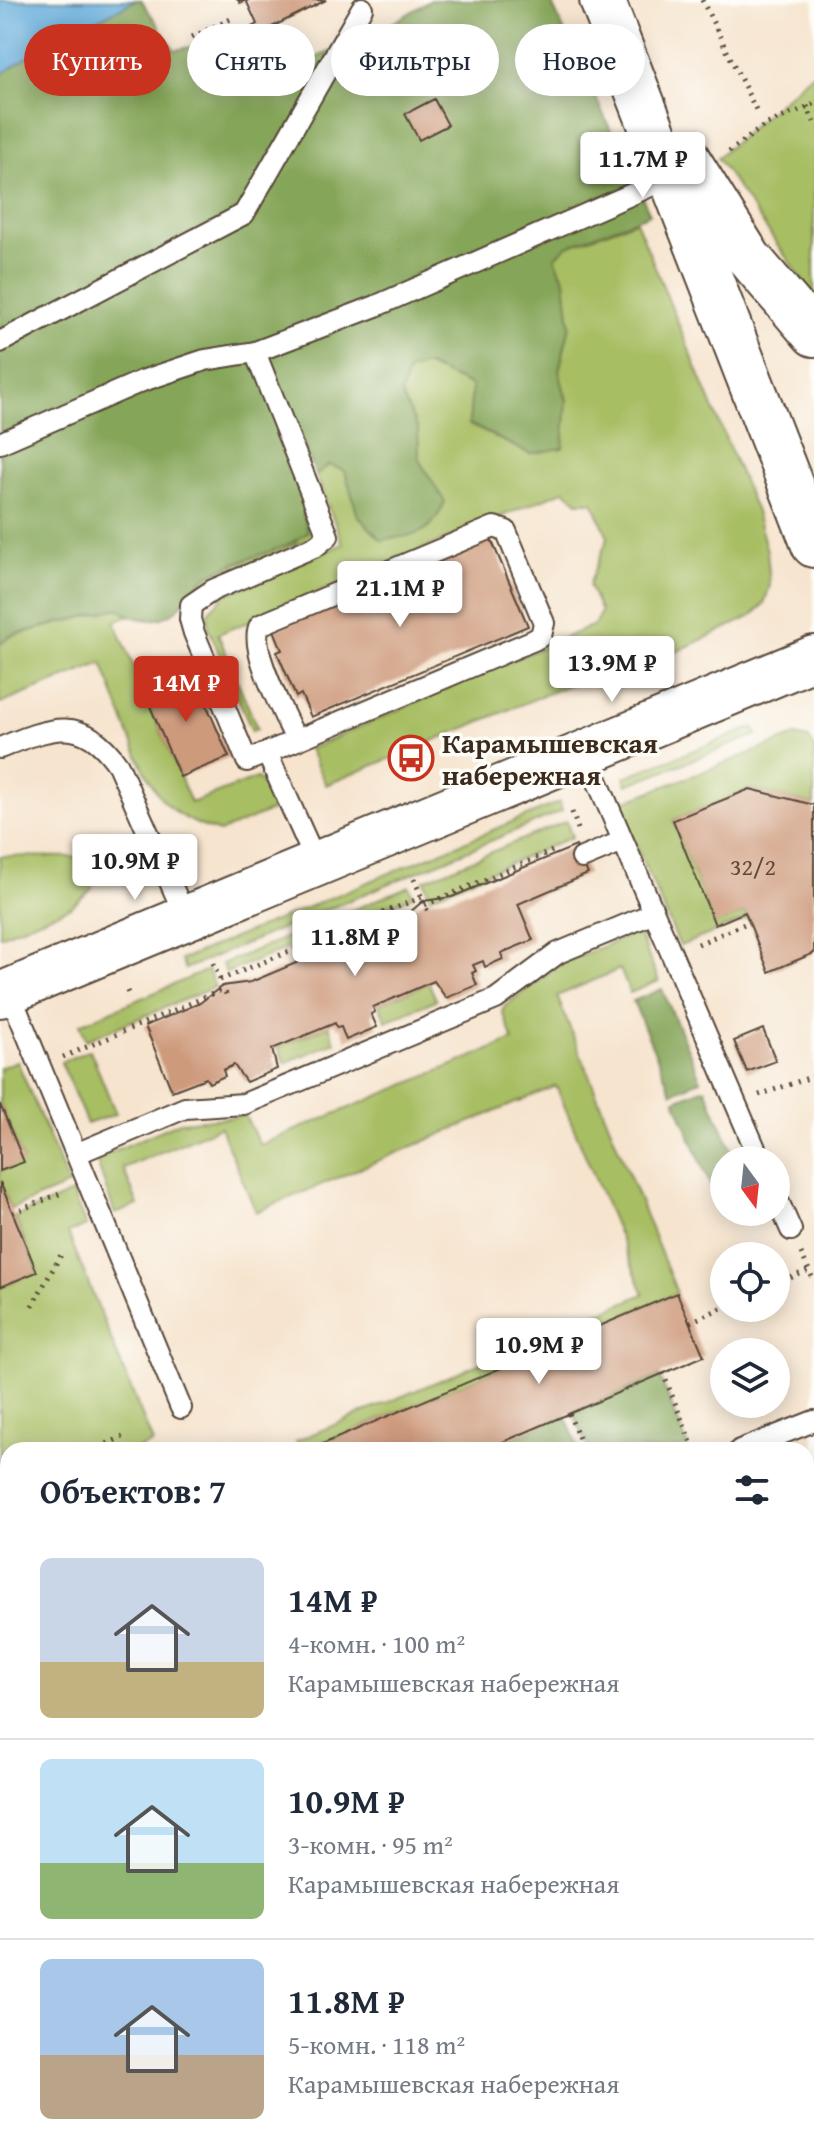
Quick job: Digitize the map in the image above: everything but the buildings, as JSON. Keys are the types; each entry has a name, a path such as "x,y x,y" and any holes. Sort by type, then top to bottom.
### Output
{"main road":[{"path":"604,0 814,545"},
{"path":"604,0 692,168 749,258 814,334"},
{"path":"5,993 814,658"}],"lane":[{"path":"0,342 244,214 362,8"},
{"path":"0,443 142,381 205,360 255,352 389,300 671,177"},
{"path":"255,352 328,536 316,546 200,597 191,605 190,619 247,761 541,636 545,630 506,531 494,527 260,625 255,640 296,740"},
{"path":"0,748 53,730 82,730 103,743 118,765 186,918"},
{"path":"585,752 754,1146"},
{"path":"267,753 317,864"},
{"path":"577,847 623,841"},
{"path":"78,1153 185,1108 244,1104 286,1087 496,999 558,953 654,913"},
{"path":"5,993 78,1153 181,1408"},
{"path":"789,1226 791,1230"},
{"path":"760,1442 814,1421"}],"path":[{"path":"702,0 758,114"},
{"path":"220,24 235,17"},
{"path":"725,155 765,125 811,105 814,122"},
{"path":"425,905 577,847 572,812"},
{"path":"414,879 429,914"},
{"path":"220,980 422,897"},
{"path":"314,920 322,938"},
{"path":"672,955 749,922"},
{"path":"213,963 228,999"},
{"path":"56,1060 224,989"},
{"path":"127,991 130,998"},
{"path":"736,1103 814,1076"},
{"path":"13,1213 89,1182"},
{"path":"32,1306 62,1253"},
{"path":"790,1278 809,1270"},
{"path":"690,1322 710,1313"},
{"path":"663,1373 691,1442"},
{"path":"569,1414 581,1442"},
{"path":"111,1442 123,1437"}],"green space":[{"path":"141,0 157,24 88,24"},
{"path":"431,0 550,0 561,24 515,24 515,96 595,96 650,214 565,247 555,258 565,281 570,325 559,371 567,401 563,448 530,454 469,424 472,386 425,365 408,371 401,394 418,429 419,460 445,502 427,528 413,535 381,540 358,516 345,471 329,465 316,475 293,419 279,424 307,508 303,515 308,532 285,545 210,574 199,582 176,610 164,617 143,619 118,608 12,635 0,644 0,75 24,59 24,96 171,96 171,44 175,50 187,48 187,96 315,96 315,58 331,51 331,96 499,96 499,24 391,24"},
{"path":"814,72 814,297 717,158"},
{"path":"636,221 756,512 767,551 770,585 764,604 752,616 638,670 571,684 326,785 309,749 594,625 601,612 589,585 608,537 593,502 578,502 565,490 218,634 257,728 252,731 208,627 208,612 225,595 343,544 316,475 329,464 345,471 358,516 444,502 419,460 418,429 401,394 408,371 425,365 473,386 469,425 530,454 567,401 559,371 570,325 565,281 555,258 565,247"},
{"path":"307,508 315,527 312,538 196,587 208,574 296,542"},
{"path":"119,608 128,616 115,622 191,803 257,778 265,788 273,810 220,832 196,824 174,811 162,799 145,770 102,663 0,704 0,644 12,636"},
{"path":"754,727 757,735 627,785 624,777"},
{"path":"795,736 809,739 814,746 814,805 750,789 673,820 715,924 745,912 747,919 680,946 618,804"},
{"path":"560,802 562,811 185,969 181,960"},
{"path":"566,821 572,837 430,897 424,880"},
{"path":"0,856 74,857 92,872 92,889 71,907 0,936"},
{"path":"409,886 413,896 325,932 322,923"},
{"path":"311,927 315,937 226,973 222,964"},
{"path":"638,932 659,981 630,993 620,969 557,996 677,1293 327,1442 296,1442 644,1294 556,1086 256,1212 220,1127 123,1168 138,1205 115,1214 96,1159 180,1122 245,1116 260,1145 513,1040 502,1011 505,1006 563,963"},
{"path":"208,970 215,987 86,1040 80,1024"},
{"path":"429,983 436,1000 386,1021 379,1004"},
{"path":"662,989 701,1080 672,1093 633,1001"},
{"path":"329,1026 335,1042 285,1063 278,1047"},
{"path":"90,1050 116,1114 87,1124 61,1062"},
{"path":"17,1061 69,1185 11,1209 0,1181 0,1171 23,1161 0,1103 0,1068"},
{"path":"705,1088 730,1146 710,1146 710,1184 675,1100"},
{"path":"72,1193 86,1226 68,1233 153,1442 0,1442 0,1287 37,1272 15,1217"},
{"path":"659,1375 686,1442 586,1442 573,1412"},
{"path":"565,1415 576,1442 503,1442"}],"water":[{"path":"0,0 136,0 88,24 24,24 24,59 0,75"}],"place":[{"name":"Карамышевская набережная","path":"411,758"}]}
